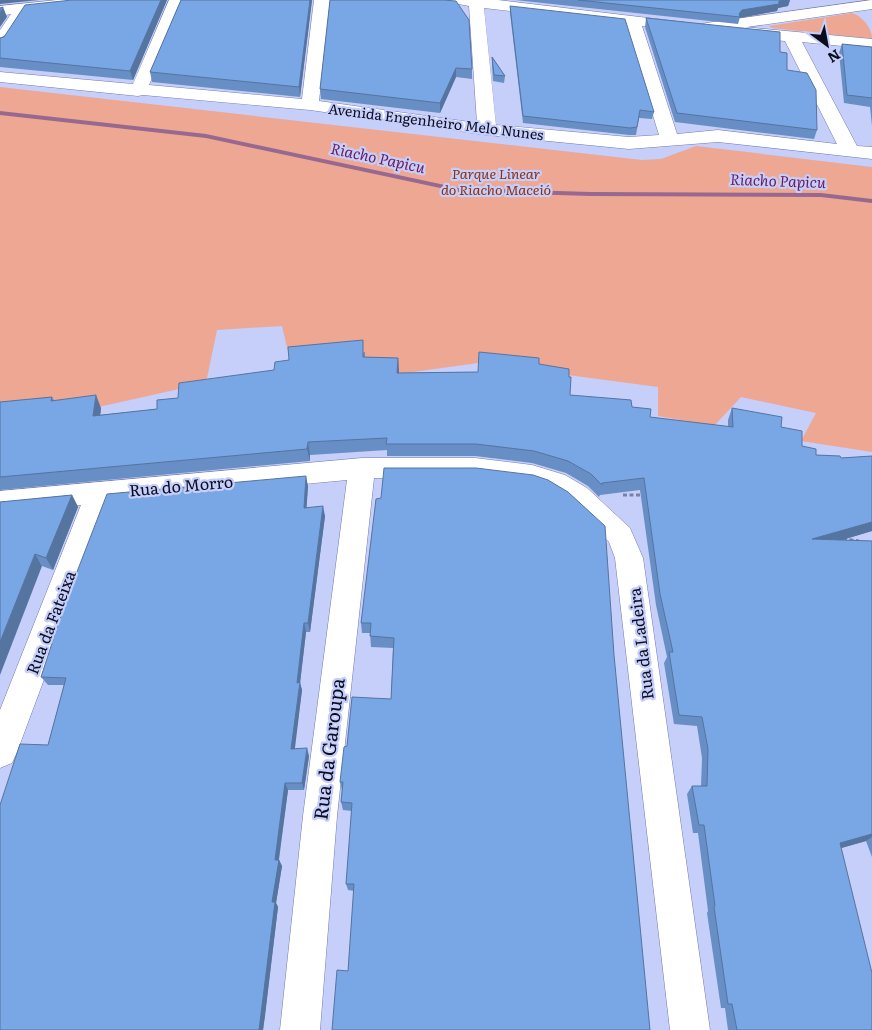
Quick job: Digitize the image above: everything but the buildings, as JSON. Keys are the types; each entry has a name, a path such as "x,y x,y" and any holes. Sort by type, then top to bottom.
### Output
{"street":[{"path":"0,11 97,0"},
{"path":"138,91 177,0"},
{"path":"310,105 322,0"},
{"path":"458,0 706,28 872,44"},
{"path":"476,1 487,130"},
{"path":"0,42 22,9"},
{"path":"706,28 867,9"},
{"path":"632,20 670,140"},
{"path":"791,37 850,150"},
{"name":"Avenida Engenheiro Melo Nunes","path":"0,77 138,91 310,105 487,130 628,143 718,136 872,153"},
{"name":"Rua do Morro","path":"0,502 362,468"},
{"name":"Rua da Ladeira","path":"362,468 475,468 523,474 556,482 577,495 620,536 629,558 690,1030"},
{"name":"Rua da Garoupa","path":"300,1030 320,816 362,468"},
{"name":"Rua da Fateixa","path":"0,752 100,492"}],"path":[{"path":"577,495 646,495"},
{"path":"834,536 861,541"}],"green space":[{"path":"852,13 866,23 872,39 772,28 769,26"},
{"name":"Parque Linear do Riacho Maceió","path":"0,87 642,160 661,159 696,146 872,167 872,452 801,441 816,413 741,397 714,426 658,416 658,387 478,363 391,375 289,356 282,326 217,330 206,383 85,410 0,417"}],"waterway":[{"name":"Riacho Papicu","path":"0,113 206,136 459,190 591,194 821,195 872,201"}]}
